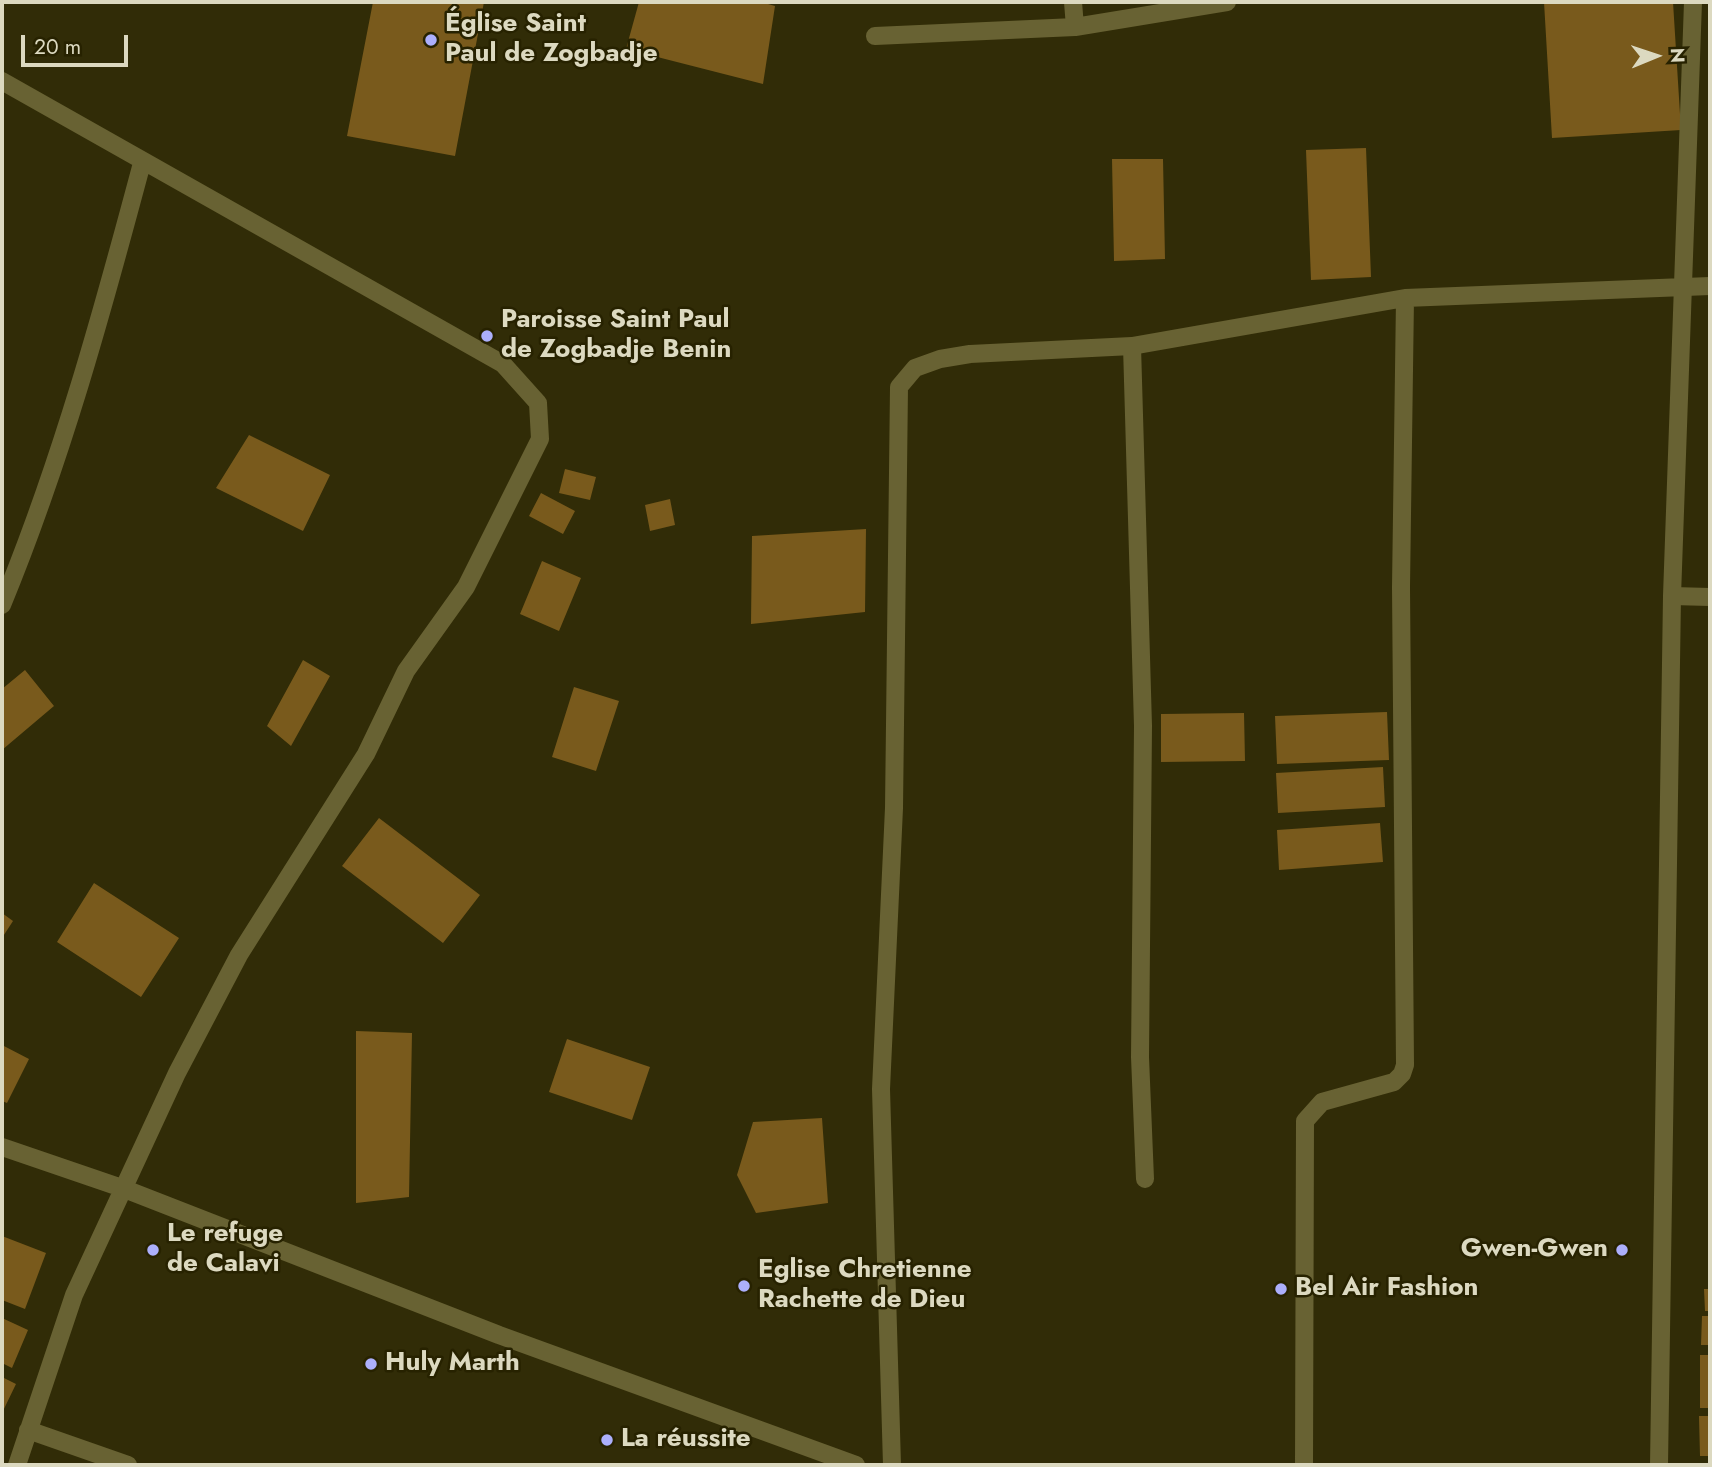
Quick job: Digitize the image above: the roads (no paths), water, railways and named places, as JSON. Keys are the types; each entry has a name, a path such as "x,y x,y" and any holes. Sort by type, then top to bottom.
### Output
{"street":[{"path":"1073,2 1075,27"},
{"path":"874,36 1075,27 1227,2"},
{"path":"1659,1465 1672,596 1693,2"},
{"path":"2,80 142,163 234,211 503,364 538,403 540,439 466,587 406,671 366,754 239,955 122,1188 74,1295 17,1465"},
{"path":"2,606 41,508 101,318 142,163"},
{"path":"891,1465 881,1088 894,808 899,387 915,368 940,359 970,354 1132,346 1405,298 1710,286"},
{"path":"1304,1465 1306,1121 1322,1102 1394,1082 1402,1074 1405,1065 1401,587 1405,298"},
{"path":"1132,346 1143,726 1140,1057 1145,1179"},
{"path":"1672,596 1710,597"},
{"path":"2,1147 122,1188 499,1335 856,1465"},
{"path":"28,1430 128,1465"}],"place":[{"name":"Église Saint Paul de Zogbadje","path":"431,40"},
{"name":"Paroisse Saint Paul de Zogbadje Benin","path":"487,336"},
{"name":"Le refuge de Calavi","path":"153,1250"},
{"name":"Gwen-Gwen","path":"1622,1250"},
{"name":"Eglise Chretienne Rachette de Dieu","path":"744,1286"},
{"name":"Bel Air Fashion","path":"1281,1289"},
{"name":"Huly Marth","path":"371,1364"},
{"name":"La réussite","path":"607,1440"}]}
